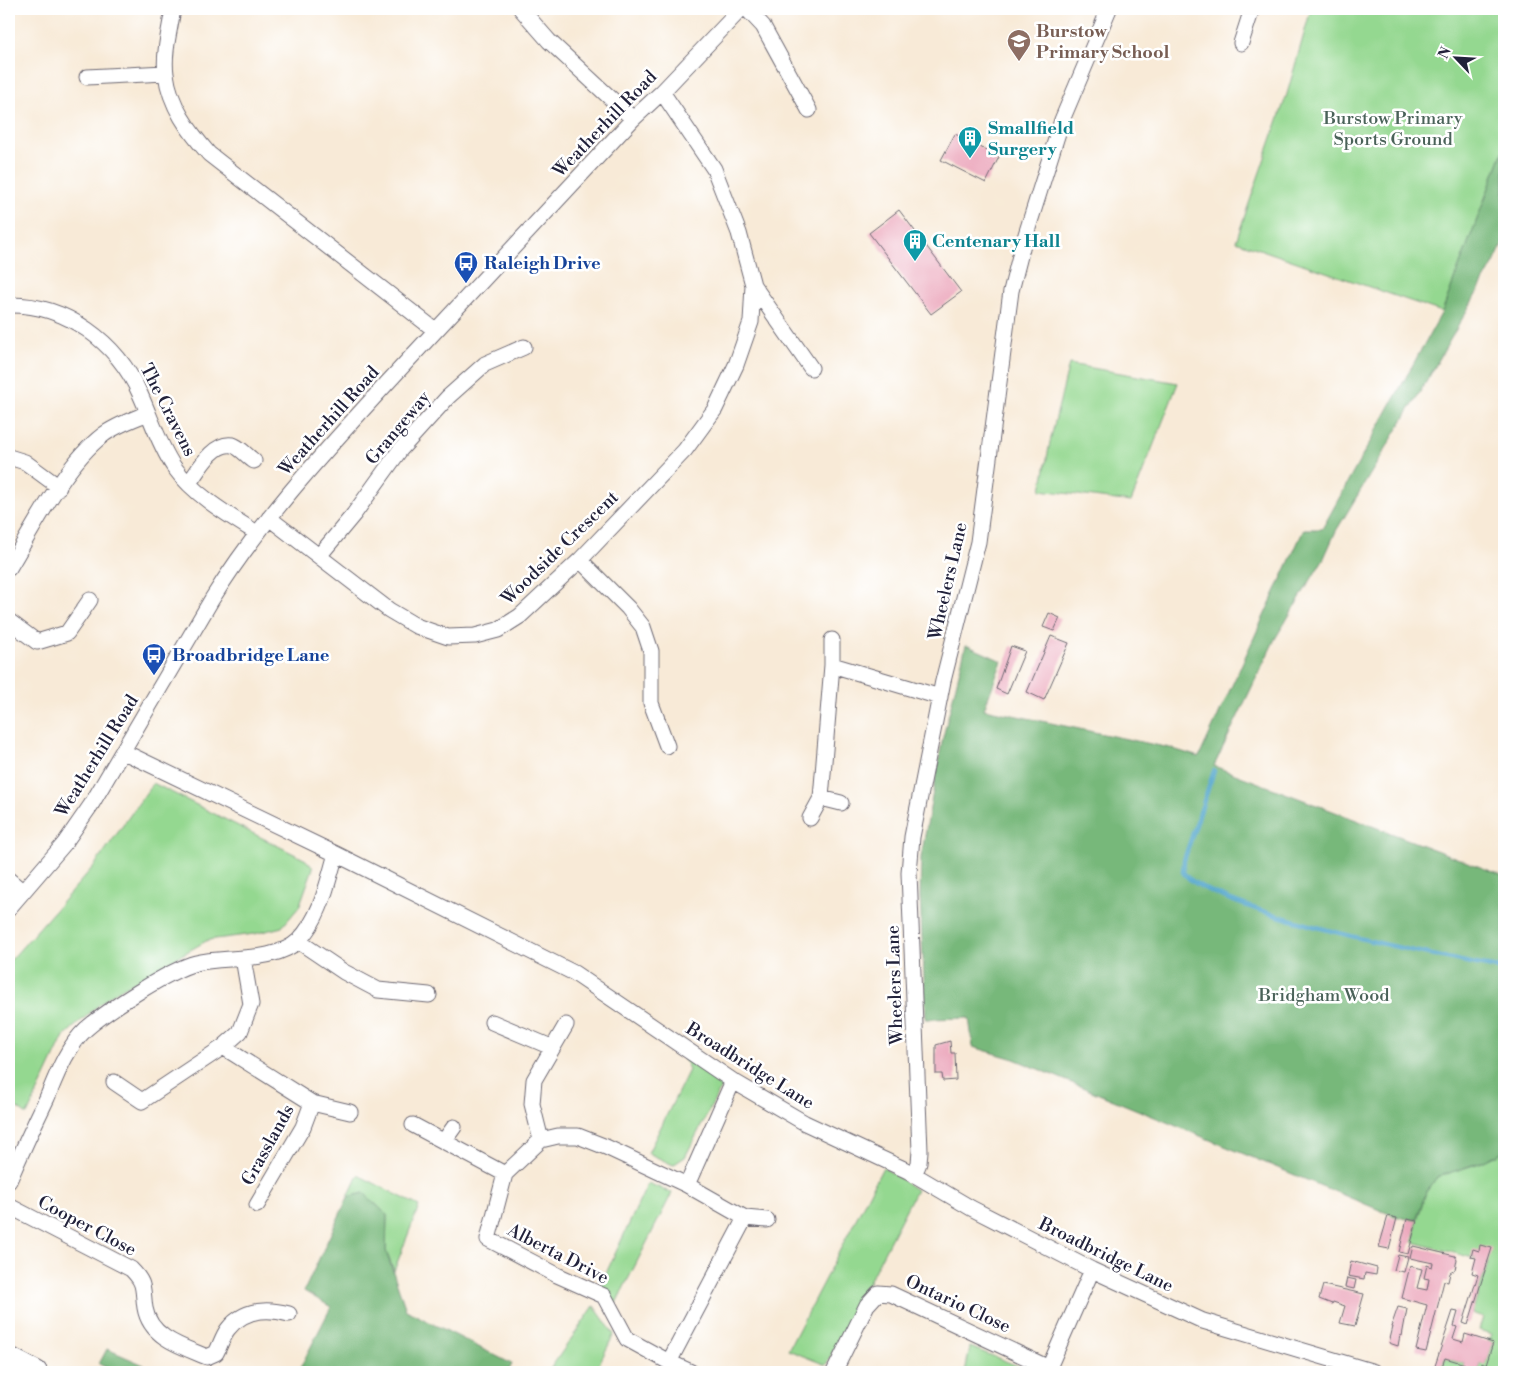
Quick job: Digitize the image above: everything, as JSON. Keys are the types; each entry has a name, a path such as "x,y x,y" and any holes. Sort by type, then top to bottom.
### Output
{"highway":[{"path":"9,1358 36,1372"}],"street":[{"path":"173,9 166,73 174,101 187,130 209,154 435,330"},
{"path":"521,9 549,40 633,119"},
{"name":"Weatherhill Road","path":"9,908 64,844 124,752 212,599 269,518 343,431 435,330 633,119 662,92 741,9"},
{"path":"747,9 762,26 809,110"},
{"name":"Wheelers Lane","path":"914,1174 919,1162 920,1151 910,862 940,697 978,542 1011,291 1023,244 1062,120 1109,9"},
{"path":"1241,43 1252,9"},
{"path":"87,77 166,73"},
{"name":"Woodside Crescent","path":"269,518 389,610 416,626 448,637 475,636 498,630 520,616 580,560 685,450 715,409 736,365 751,322 753,286 739,233 714,169 662,92"},
{"name":"Woodside Crescent","path":"753,286 811,368"},
{"name":"The Cravens","path":"9,305 38,308 68,318 105,343 124,365 140,392 174,467 197,492 257,533"},
{"name":"Grangeway","path":"318,556 354,514 400,450 448,397 485,364 524,347"},
{"path":"9,568 58,487 81,458 104,434 148,413"},
{"name":"The Cravens","path":"188,483 214,451 224,445 233,445 254,461"},
{"path":"9,456 25,462 58,487"},
{"path":"580,560 628,608 643,627 651,651 651,703 667,746"},
{"path":"9,621 37,642 67,633 90,600"},
{"path":"810,818 822,798 832,665 832,640"},
{"path":"832,665 940,697"},
{"name":"Broadbridge Lane","path":"124,752 336,854 574,974 733,1081 805,1123 914,1174 970,1208 1092,1270 1203,1321 1374,1372"},
{"path":"822,798 841,803"},
{"path":"9,1181 65,1058 85,1030 101,1017 177,970 197,963 243,958 282,950 298,941 315,919 336,854"},
{"path":"9,880 23,892"},
{"path":"298,941 344,972 378,990 429,995"},
{"path":"114,1082 142,1101 223,1047 240,1032 251,1004 243,958"},
{"path":"492,1022 552,1047"},
{"path":"541,1140 532,1104 534,1080 566,1025"},
{"name":"Grasslands","path":"223,1047 312,1103 350,1112"},
{"path":"687,1185 733,1081"},
{"name":"Grasslands","path":"257,1205 303,1127 312,1103"},
{"path":"413,1124 505,1174 541,1140 558,1136 578,1136 687,1185 745,1218 767,1220"},
{"path":"444,1141 454,1127"},
{"name":"Alberta Drive","path":"505,1174 488,1239 557,1275 604,1296 626,1339 669,1362"},
{"name":"Cooper Close","path":"9,1206 131,1269 141,1280 145,1292 145,1309 154,1327 164,1338 207,1357 216,1353 227,1329 250,1313 273,1310 289,1314"},
{"path":"691,1372 669,1362 745,1218"},
{"path":"1048,1370 1092,1270"},
{"name":"Ontario Close","path":"834,1372 867,1305 878,1294 891,1294 1048,1370"}],"green space":[{"name":"Burstow Primary Sports Ground","path":"1311,9 1504,10 1504,148 1442,312 1236,241 1287,94"},
{"name":"Bridgham Wood","path":"1504,148 1504,241 1494,263 1429,377 1336,531 1324,558 1275,639 1214,766 1504,876 1504,1144 1502,1152 1484,1161 1437,1177 1426,1192 1416,1221 1394,1216 1014,1059 973,1047 969,1018 926,1019 920,896 921,857 943,737 966,645 1002,661 984,709 1170,748 1199,757 1304,529 1322,529 1442,312"},
{"path":"1069,364 1178,383 1131,502 1041,490 1050,442"},
{"path":"153,783 306,860 313,868 299,907 282,927 254,934 208,940 109,996 64,1036 27,1115 9,1102 9,962 94,866"},
{"path":"678,1045 724,1082 685,1157 673,1165 648,1153 689,1070"},
{"path":"1504,1152 1504,1372 1478,1372 1481,1363 1486,1364 1493,1343 1488,1341 1491,1334 1479,1330 1483,1317 1472,1313 1488,1262 1413,1242 1426,1192 1437,1177 1480,1163"},
{"path":"883,1167 916,1190 826,1365 788,1350"},
{"path":"358,1175 419,1206 394,1271 386,1251 387,1215 364,1193 348,1197"},
{"path":"648,1183 672,1193 615,1305 601,1284"},
{"path":"364,1193 387,1215 386,1251 406,1310 512,1364 508,1372 298,1372 331,1307 304,1291 348,1197"},
{"path":"594,1306 614,1334 595,1372 548,1372"},
{"path":"970,1347 1028,1370 1028,1372 965,1372"},
{"path":"107,1349 160,1372 115,1372 99,1364"},
{"path":"1445,1358 1465,1364 1464,1370 1471,1372 1440,1372"}],"building":[{"name":"Smallfield Surgery","path":"955,134 999,157 986,183 941,160"},
{"name":"Centenary Hall","path":"899,210 961,292 931,314 869,233"},
{"path":"1049,613 1060,618 1054,631 1043,627"},
{"path":"1051,636 1069,643 1044,700 1027,692"},
{"path":"1011,646 1025,651 1007,694 996,689"},
{"path":"950,1041 951,1053 955,1053 956,1080 943,1081 942,1074 936,1074 936,1045"},
{"path":"1388,1216 1397,1218 1389,1249 1379,1247"},
{"path":"1407,1219 1417,1221 1408,1254 1399,1252"},
{"path":"1480,1245 1492,1248 1468,1325 1463,1323 1478,1275 1472,1273 1476,1258 1471,1257 1473,1249 1479,1251"},
{"path":"1413,1246 1455,1256 1457,1259 1455,1270 1450,1273 1448,1282 1444,1281 1426,1352 1416,1350 1427,1305 1402,1298 1410,1266 1422,1269 1417,1288 1427,1290 1429,1279 1424,1278 1427,1265 1432,1267 1433,1263 1410,1258"},
{"path":"1398,1255 1408,1257 1404,1272 1394,1270"},
{"path":"1351,1261 1377,1268 1376,1275 1365,1273 1364,1279 1348,1276"},
{"path":"1347,1278 1356,1280 1354,1289 1345,1287"},
{"path":"1323,1285 1364,1294 1355,1326 1340,1323 1345,1306 1319,1299"},
{"path":"1398,1307 1407,1309 1402,1336 1400,1335 1398,1346 1389,1343 1393,1327 1391,1327"},
{"path":"1453,1311 1458,1312 1454,1326 1457,1327 1453,1339 1463,1342 1465,1334 1493,1343 1486,1365 1481,1363 1478,1372 1464,1368 1465,1364 1445,1358 1440,1372 1433,1372"}],"waterway":[{"path":"1214,771 1184,860 1183,872 1201,886 1236,902 1281,917 1386,945 1504,969"}],"place":[{"name":"Burstow Primary School","path":"1019,62"},
{"name":"Smallfield Surgery","path":"970,159"},
{"name":"Centenary Hall","path":"915,262"},
{"name":"Raleigh Drive","path":"466,284"},
{"name":"Broadbridge Lane","path":"154,676"}]}
